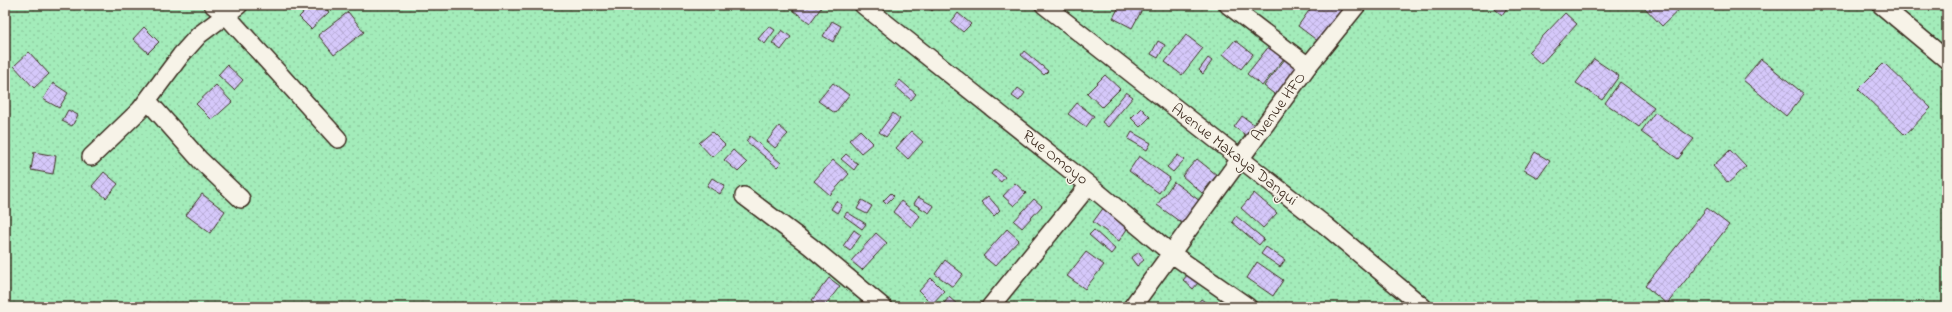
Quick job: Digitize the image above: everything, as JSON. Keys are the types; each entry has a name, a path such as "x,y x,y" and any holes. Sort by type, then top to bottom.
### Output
{"street":[{"path":"213,5 232,10 338,139"},
{"name":"Rue Omoyo","path":"863,5 1089,185 1172,254 1248,307"},
{"name":"Avenue Makaya Dangui","path":"1044,5 1240,160 1325,225 1423,307"},
{"path":"1228,5 1308,66"},
{"name":"Avenue HFO","path":"1132,307 1308,66 1357,5"},
{"path":"1881,5 1947,60"},
{"path":"91,157 148,101 181,55 199,35 232,10"},
{"path":"148,101 200,160 241,199"},
{"path":"990,307 1089,185"},
{"path":"744,196 810,246 883,307"}],"green space":[{"path":"5,5 1947,5 1947,307 5,307"}],"building":[{"path":"311,5 321,5 329,12 311,29 299,17"},
{"path":"786,5 823,5 810,23"},
{"path":"926,5 938,5 932,11"},
{"path":"1120,5 1144,6 1132,28 1113,18"},
{"path":"1313,5 1345,5 1350,9 1323,45 1298,26"},
{"path":"1490,5 1509,5 1502,15"},
{"path":"1642,5 1684,5 1662,26"},
{"path":"348,12 364,32 334,55 318,35"},
{"path":"958,13 971,24 963,32 951,22"},
{"path":"1565,13 1577,24 1541,64 1528,52"},
{"path":"832,21 841,26 833,42 823,36"},
{"path":"769,26 775,30 765,44 758,39"},
{"path":"144,27 159,42 148,53 133,39"},
{"path":"782,30 791,37 781,50 772,43"},
{"path":"1186,35 1203,48 1182,75 1165,62"},
{"path":"1235,40 1253,54 1241,69 1223,54"},
{"path":"1158,41 1165,45 1158,58 1151,54"},
{"path":"1270,45 1285,57 1262,86 1247,74"},
{"path":"1024,51 1048,71 1044,75 1021,55"},
{"path":"29,52 49,74 34,88 14,66"},
{"path":"1208,58 1212,61 1203,74 1199,70"},
{"path":"1285,59 1299,70 1278,97 1264,86"},
{"path":"1594,59 1619,76 1602,100 1576,83"},
{"path":"1761,59 1804,94 1786,116 1743,80"},
{"path":"1884,63 1931,108 1905,135 1858,89"},
{"path":"227,65 243,80 234,90 218,75"},
{"path":"1105,75 1120,89 1102,107 1087,93"},
{"path":"900,80 916,94 911,100 895,86"},
{"path":"1620,82 1654,107 1639,127 1605,103"},
{"path":"53,83 68,93 59,108 43,99"},
{"path":"833,83 849,95 835,113 818,101"},
{"path":"216,85 232,102 212,120 196,104"},
{"path":"1018,88 1025,93 1019,101 1012,96"},
{"path":"1126,92 1133,97 1108,127 1102,122"},
{"path":"1077,103 1094,116 1086,127 1068,114"},
{"path":"1141,108 1150,117 1140,127 1131,118"},
{"path":"68,110 78,115 72,126 62,121"},
{"path":"1655,112 1694,139 1678,159 1641,132"},
{"path":"893,113 900,119 886,137 879,132"},
{"path":"1242,116 1255,125 1247,136 1234,127"},
{"path":"779,126 788,134 775,148 767,141"},
{"path":"860,130 873,143 861,153 849,140"},
{"path":"911,131 923,142 908,159 896,148"},
{"path":"712,132 725,145 712,157 699,143"},
{"path":"1132,132 1151,143 1147,150 1128,139"},
{"path":"750,136 781,163 777,167 746,141"},
{"path":"733,150 747,163 738,172 724,160"},
{"path":"1730,150 1746,167 1728,183 1713,166"},
{"path":"34,152 56,156 53,174 31,170"},
{"path":"1535,152 1550,161 1538,178 1524,170"},
{"path":"846,154 858,164 854,170 841,159"},
{"path":"1178,155 1184,160 1173,172 1167,167"},
{"path":"1139,156 1170,178 1159,193 1129,171"},
{"path":"1197,159 1217,175 1202,193 1182,176"},
{"path":"833,160 849,174 830,195 814,181"},
{"path":"995,169 1005,177 1001,182 991,174"},
{"path":"104,172 118,184 106,198 92,186"},
{"path":"712,178 725,186 720,194 707,186"},
{"path":"1174,182 1200,201 1183,224 1157,205"},
{"path":"1015,183 1026,193 1014,206 1003,196"},
{"path":"891,193 894,196 886,204 883,201"},
{"path":"1254,193 1277,213 1263,228 1241,208"},
{"path":"202,194 225,211 210,233 186,215"},
{"path":"988,196 1000,210 994,216 981,202"},
{"path":"918,197 934,206 929,213 914,204"},
{"path":"1034,199 1042,206 1022,228 1014,221"},
{"path":"862,200 872,206 867,214 857,209"},
{"path":"836,201 842,205 837,213 831,209"},
{"path":"901,201 920,216 911,227 893,212"},
{"path":"1104,207 1129,226 1119,241 1093,222"},
{"path":"1707,208 1729,225 1667,304 1645,286"},
{"path":"847,212 866,224 862,229 844,216"},
{"path":"1236,216 1264,239 1259,245 1232,222"},
{"path":"1007,229 1019,240 995,266 983,256"},
{"path":"854,230 861,235 850,251 843,246"},
{"path":"1094,230 1115,249 1111,254 1089,235"},
{"path":"876,233 887,243 862,270 851,261"},
{"path":"1266,247 1285,260 1280,267 1261,254"},
{"path":"1086,252 1104,265 1085,289 1067,276"},
{"path":"1139,252 1144,260 1137,266 1131,258"},
{"path":"945,260 963,274 953,287 935,274"},
{"path":"1257,262 1283,280 1273,296 1247,278"},
{"path":"1188,274 1198,283 1193,289 1183,280"},
{"path":"829,278 840,286 824,307 821,307 812,300"},
{"path":"931,278 944,291 932,304 919,291"},
{"path":"949,297 959,306 958,307 941,307"},
{"path":"1201,299 1208,304 1206,307 1195,307"}]}
